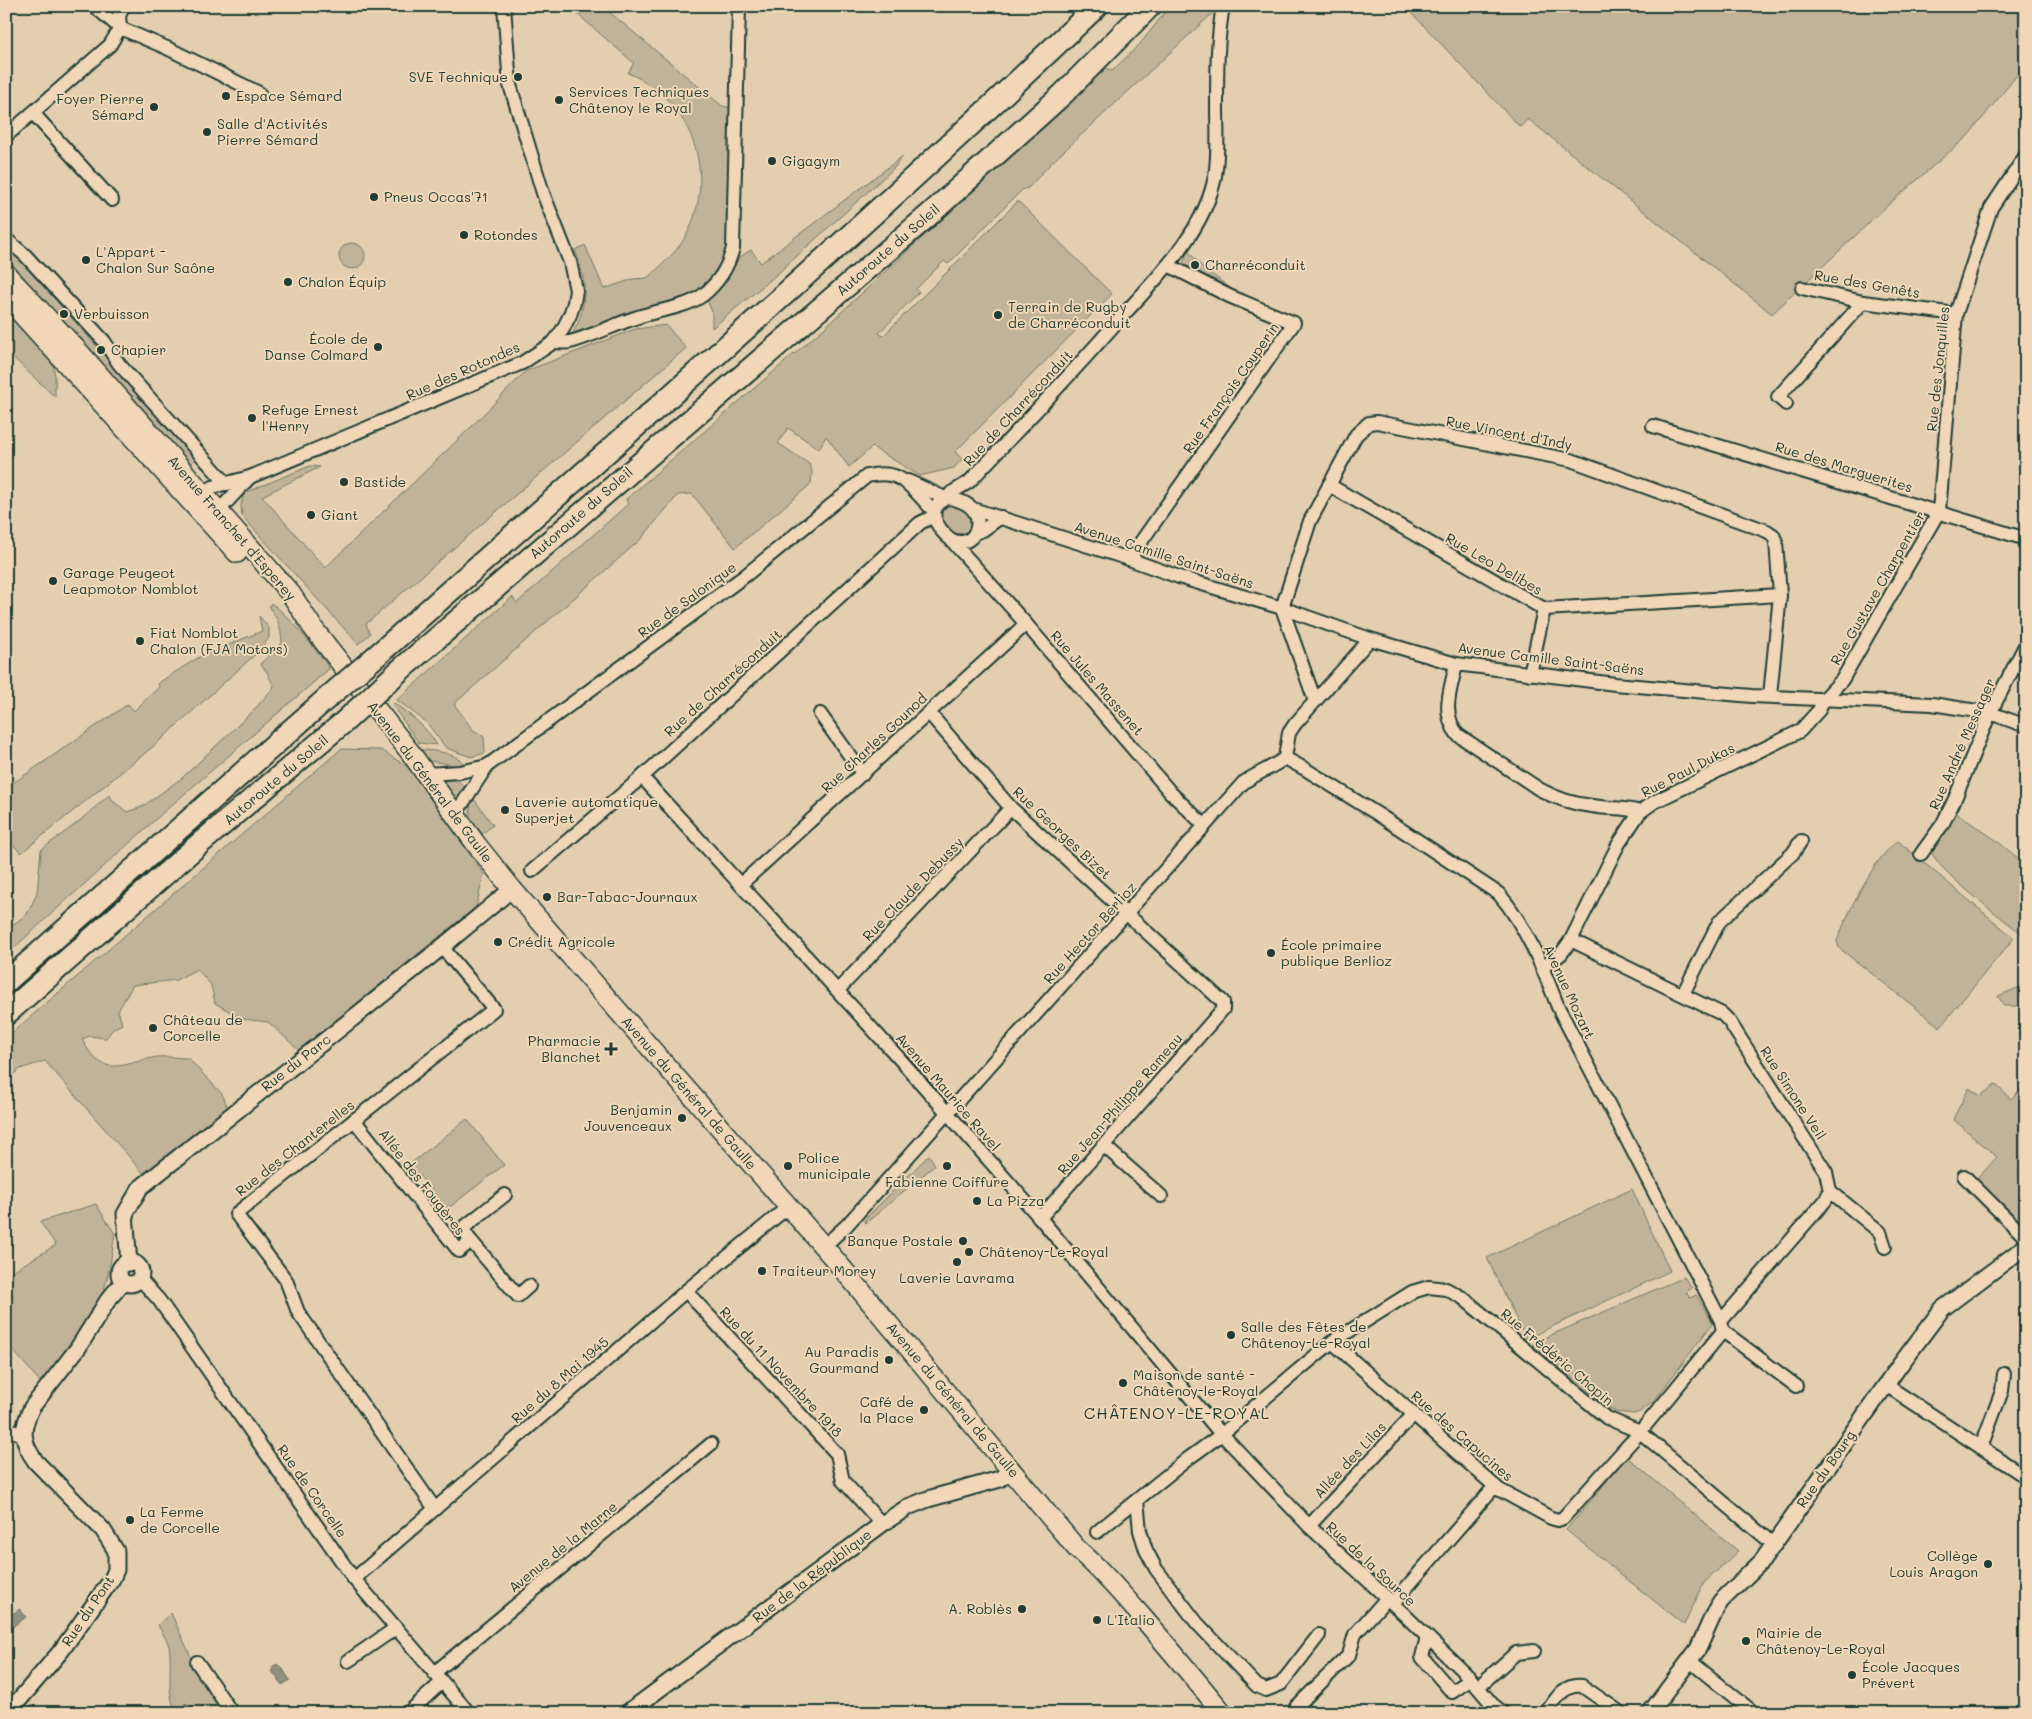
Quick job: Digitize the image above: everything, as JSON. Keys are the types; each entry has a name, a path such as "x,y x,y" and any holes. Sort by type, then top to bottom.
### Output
{"highway":[{"name":"Autoroute du Soleil","path":"6,982 782,298 1006,93 1097,6"},
{"name":"Autoroute du Soleil","path":"6,1014 198,845 344,722 400,670 595,501 929,215 1062,94 1150,6"}],"main road":[{"name":"Avenue Franchet d'Esperey","path":"6,274 80,353 207,509"},
{"name":"Avenue Franchet d'Esperey","path":"6,297 207,509 291,594 313,628"},
{"name":"Avenue du Général de Gaulle","path":"313,628 426,774 476,844 512,888 823,1246 1012,1470 1077,1549 1092,1574 1209,1713"},
{"name":"Avenue du Général de Gaulle","path":"1077,1549 1093,1562 1132,1605 1223,1713"}],"street":[{"path":"94,6 120,28 167,48 259,93"},
{"path":"6,136 110,45 120,28 119,15 124,6"},
{"name":"Rue des Rotondes","path":"207,509 213,487 250,477 522,363 554,342 563,329 574,303 576,290 570,262 542,193 510,85 504,6"},
{"path":"554,342 566,343 580,339 640,316 701,297 723,275 730,262 733,248 739,6"},
{"name":"Rue de Charréconduit","path":"947,498 951,493 969,482 1066,380 1168,265 1192,231 1208,199 1215,176 1218,144 1218,39 1223,6"},
{"path":"33,113 112,200"},
{"name":"Rue des Jonquilles","path":"1939,511 1956,314 1991,208 2026,155"},
{"path":"9,242 25,255 104,341 119,364 227,484"},
{"name":"Rue François Couperin","path":"1129,559 1294,323 1230,296 1168,265"},
{"name":"Rue des Genêts","path":"1802,288 1863,302 1956,314"},
{"path":"1786,404 1778,397 1863,302"},
{"name":"Rue Vincent d'Indy","path":"1282,608 1310,521 1356,435 1368,423 1377,422 1571,460 1767,531 1773,535 1776,542 1780,595 1770,696"},
{"name":"Rue des Marguerites","path":"1653,426 1939,511 2026,539"},
{"name":"Rue de Salonique","path":"455,815 487,766 746,574 867,476 882,472 894,474 906,481 934,513"},
{"name":"Rue des Rotondes","path":"207,509 250,477"},
{"name":"Rue de Salonique","path":"906,481 914,482 947,498"},
{"name":"Rue de Charréconduit","path":"969,482 969,506"},
{"name":"Rue Leo Delibes","path":"1329,486 1544,609 1780,595"},
{"path":"969,559 973,535 978,520 969,506 947,498 938,504 934,513 942,531 952,542 960,543 973,535 984,530 1001,517"},
{"name":"Avenue Camille Saint-Saëns","path":"969,506 1178,577 1282,608 1370,639 1456,664 1615,684 1770,696 1932,704 1990,713 2026,726"},
{"name":"Rue Gustave Charpentier","path":"1824,699 1842,680 1939,511"},
{"name":"Rue de Charréconduit","path":"532,871 642,777 920,523 934,513"},
{"name":"Rue Jules Massenet","path":"952,542 1026,624 1171,793 1204,825"},
{"path":"1282,608 1315,701"},
{"path":"1530,674 1544,609"},
{"name":"Rue Charles Gounod","path":"741,884 1026,624"},
{"path":"1285,758 1289,733 1370,639"},
{"name":"Rue André Messager","path":"1921,854 1942,825 1954,801 1990,713 2026,644"},
{"path":"1456,664 1447,712 1450,725 1458,735 1539,789 1553,796 1592,806 1624,808 1640,812"},
{"name":"Rue Gustave Charpentier","path":"1842,680 1848,700"},
{"name":"Rue Paul Dukas","path":"1542,968 1561,954 1571,940 1611,858 1640,812 1654,802 1800,731 1819,710 1824,699"},
{"name":"Rue Georges Bizet","path":"929,713 1011,808 1223,1002 1223,1009"},
{"path":"820,714 863,774"},
{"name":"Rue Hector Berlioz","path":"823,1246 837,1236 1128,914 1204,825 1243,783 1256,774 1273,768 1285,758"},
{"name":"Avenue Mozart","path":"1285,758 1305,768 1499,894 1516,918 1542,968 1558,1007 1722,1326"},
{"name":"Rue de Salonique","path":"426,774 460,772 487,766"},
{"path":"460,772 472,789"},
{"name":"Avenue Maurice Ravel","path":"642,777 838,990 1040,1218 1143,1343 1222,1434"},
{"name":"Rue Claude Debussy","path":"838,990 1011,808"},
{"path":"1683,994 1719,922 1793,853 1801,841"},
{"name":"Rue du Parc","path":"129,1262 126,1214 140,1188 442,947 512,888"},
{"name":"Rue Simone Veil","path":"1571,940 1722,1014 1729,1021 1826,1172 1830,1191"},
{"name":"Rue des Chanterelles","path":"435,1509 298,1312 286,1280 236,1214 494,1009 442,947"},
{"name":"Rue Jean-Philippe Rameau","path":"1040,1218 1223,1009"},
{"name":"Allée des Fougères","path":"354,1120 459,1251 471,1241 518,1296 529,1286"},
{"path":"1103,1145 1161,1196"},
{"path":"1964,1176 2024,1248"},
{"path":"1640,1432 1722,1326 1825,1201 1830,1191 1880,1232 1885,1247"},
{"path":"471,1241 462,1229 505,1195"},
{"name":"Rue du 8 Mai 1945","path":"354,1579 686,1290 788,1206"},
{"name":"Rue du Bourg","path":"1650,1713 1698,1649 1716,1608 1727,1594 1762,1561 1942,1309 2024,1248"},
{"path":"129,1262 138,1266 141,1272 140,1279 134,1284 123,1282 120,1270 124,1265 129,1262"},
{"name":"Rue de Corcelle","path":"140,1279 159,1300 354,1579 469,1713"},
{"path":"6,1429 24,1435 27,1417 32,1408 78,1348 108,1300 123,1282"},
{"name":"Rue Frédéric Chopin","path":"1098,1532 1137,1500 1187,1453 1222,1434 1332,1342 1412,1292 1429,1287 1446,1289 1463,1298 1607,1418 1640,1432 1773,1544"},
{"name":"Rue du 11 Novembre 1918","path":"686,1290 837,1454 844,1481 882,1524"},
{"path":"1722,1326 1796,1386"},
{"name":"Rue des Capucines","path":"1332,1342 1494,1486 1551,1518 1558,1520 1563,1518 1640,1432"},
{"path":"1981,1447 2002,1391 2004,1374"},
{"path":"1886,1385 2025,1476"},
{"name":"Allée des Lilas","path":"1308,1526 1414,1414"},
{"name":"Rue de la Source","path":"1222,1434 1308,1526 1390,1601 1474,1682 1492,1704 1504,1713"},
{"name":"Rue du Pont","path":"8,1713 61,1651 112,1579 117,1561 116,1551 107,1535 36,1462 27,1449 24,1435"},
{"name":"Avenue de la Marne","path":"434,1672 712,1444"},
{"name":"Rue de la République","path":"627,1713 882,1524 908,1507 1000,1479 1012,1470"},
{"path":"1296,1707 1349,1655 1355,1634 1390,1601 1494,1486"},
{"path":"1137,1500 1140,1530 1146,1550 1156,1569 1197,1624 1258,1686 1266,1690 1281,1684 1319,1634"},
{"path":"348,1661 396,1628"},
{"path":"1427,1637 1422,1657 1452,1692 1467,1682 1474,1682 1516,1653 1534,1651"},
{"path":"1690,1661 1754,1713"},
{"path":"197,1662 232,1713"},
{"path":"408,1713 442,1682"},
{"path":"1546,1713 1562,1691 1575,1684 1582,1686 1620,1713"}],"shaded area":[{"path":"568,6 602,6 722,106 732,108 730,239 725,263 700,292 625,315 571,338 582,311 584,293 583,276 575,250 585,245 604,289 633,279 647,278 671,256 689,230 697,207 700,183 698,160 692,138 681,118 667,100 649,84 628,73 634,63"},
{"path":"1170,6 1217,6 1216,10 1051,163 1028,188 1023,189 948,264 944,261 916,289 919,292 879,333 883,336 1018,201 1112,294 955,452 962,459 954,468 920,476 872,447 849,467 826,436 819,449 788,428 778,443 809,464 812,471 811,484 735,548 692,494 678,495 641,539 454,704 472,729 484,737 485,753 471,757 446,748 427,723 397,700 512,597 517,603 628,504 626,499 823,329 1106,68 1112,71 1140,44"},
{"path":"1405,6 2026,6 2026,64 1968,136 1888,205 1772,314 1528,119 1520,127"},
{"path":"903,156 894,168 775,276 712,328 712,312 707,300 731,272 738,258 751,250 761,263"},
{"path":"352,243 361,247 365,256 361,265 352,269 343,265 339,256 343,247"},
{"path":"6,249 20,259 195,458 194,461 190,464 6,257"},
{"path":"1188,251 1203,268 1233,290 1183,264"},
{"path":"6,311 46,351 55,373 55,397 6,351"},
{"path":"666,325 686,348 366,624 370,634 358,644 242,516 241,505 244,493 310,466 320,467 262,496 325,568 469,429 526,371 635,329"},
{"path":"952,504 970,512 973,527 967,533 954,534 938,517 939,511 945,505"},
{"path":"271,603 300,631 329,669 166,810 6,955 6,930 27,914 37,893 41,850 77,823 109,795 114,802 127,812 142,807 182,778 253,711 274,687 267,672 260,664 282,643 279,624 269,607"},
{"path":"259,616 269,628 269,638 259,651 155,745 21,853 8,840 6,841 6,788 128,704 134,711 159,687 158,683 201,656 262,631"},
{"path":"394,703 423,727 437,745 419,743 392,705"},
{"path":"341,749 381,750 408,767 484,874 476,907 299,1050 268,1022 242,1019 215,1003 211,985 197,969 176,980 133,985 118,1011 122,1024 113,1029 106,1038 90,1036 82,1039 90,1052 106,1065 114,1066 157,1057 188,1058 222,1094 228,1108 145,1175 45,1061 20,1069 6,1081 6,1038"},
{"path":"421,750 450,755 456,757 464,764 458,766 425,760"},
{"path":"457,779 464,787 453,799 441,781"},
{"path":"474,799 493,825 482,834 470,817 470,803"},
{"path":"1956,813 1996,840 2026,865 2026,937 1959,883 1936,860 1931,851"},
{"path":"1898,841 2014,938 1940,1027 1839,948 1837,941 1862,887 1879,860"},
{"path":"2026,980 2026,1006 2004,1006 1998,996 2020,987"},
{"path":"1995,1084 2011,1099 2026,1084 2026,1226 1976,1180 1997,1157 1953,1119 1969,1088 1981,1096"},
{"path":"467,1119 504,1165 447,1209 420,1176 412,1180 404,1169"},
{"path":"929,1155 935,1165 866,1223 864,1220"},
{"path":"1632,1189 1670,1271 1526,1339 1487,1258"},
{"path":"96,1204 115,1234 105,1286 87,1324 42,1384 6,1342 6,1275 56,1245 40,1222"},
{"path":"1684,1277 1692,1288 1686,1292 1690,1298 1696,1295 1713,1323 1654,1401 1640,1412 1634,1414 1616,1412 1532,1345 1544,1338"},
{"path":"1627,1457 1738,1551 1704,1583 1684,1625 1566,1530"},
{"path":"20,1609 26,1617 8,1630 6,1629 6,1618"},
{"path":"171,1613 192,1659 221,1713 177,1713 173,1705 170,1689 169,1646 158,1625"},
{"path":"277,1664 279,1667 280,1665 290,1680 282,1685 272,1671 274,1670 272,1667"}],"waterway":[{"path":"186,1705 193,1713"}],"place":[{"name":"SVE Technique","path":"518,77"},
{"name":"Espace Sémard","path":"226,96"},
{"name":"Services Techniques Châtenoy le Royal","path":"559,100"},
{"name":"Foyer Pierre Sémard","path":"154,107"},
{"name":"Salle d'Activités Pierre Sémard","path":"207,132"},
{"name":"Gigagym","path":"772,161"},
{"name":"Pneus Occas'71","path":"374,197"},
{"name":"Rotondes","path":"464,235"},
{"name":"L'Appart - Chalon Sur Saône","path":"86,260"},
{"name":"Charréconduit","path":"1195,265"},
{"name":"Chalon Équip","path":"288,282"},
{"name":"Verbuisson","path":"64,314"},
{"name":"Terrain de Rugby de Charréconduit","path":"998,315"},
{"name":"École de Danse Colmard","path":"378,347"},
{"name":"Chapier","path":"101,350"},
{"name":"Refuge Ernest l'Henry","path":"252,418"},
{"name":"Bastide","path":"344,482"},
{"name":"Giant","path":"311,515"},
{"name":"Garage Peugeot Leapmotor Nomblot","path":"53,581"},
{"name":"Fiat Nomblot Chalon (FJA Motors)","path":"140,641"},
{"name":"Laverie automatique Superjet","path":"505,810"},
{"name":"Bar-Tabac-Journaux","path":"547,897"},
{"name":"Crédit Agricole","path":"498,942"},
{"name":"École primaire publique Berlioz","path":"1271,953"},
{"name":"Château de Corcelle","path":"153,1028"},
{"name":"Pharmacie Blanchet","path":"611,1049"},
{"name":"Benjamin Jouvenceaux","path":"682,1118"},
{"name":"Police municipale","path":"788,1166"},
{"name":"Fabienne Coiffure","path":"947,1166"},
{"name":"La Pizza","path":"977,1201"},
{"name":"Banque Postale","path":"963,1241"},
{"name":"Châtenoy-Le-Royal","path":"969,1252"},
{"name":"Laverie Lavrama","path":"957,1262"},
{"name":"Traiteur Morey","path":"762,1271"},
{"name":"Salle des Fêtes de Châtenoy-Le-Royal","path":"1231,1335"},
{"name":"Au Paradis Gourmand","path":"889,1360"},
{"name":"Maison de santé - Châtenoy-le-Royal","path":"1123,1383"},
{"name":"Café de la Place","path":"924,1410"},
{"name":"La Ferme de Corcelle","path":"130,1520"},
{"name":"Collège Louis Aragon","path":"1988,1564"},
{"name":"A. Roblès","path":"1022,1609"},
{"name":"L'Italio","path":"1097,1620"},
{"name":"Mairie de Châtenoy-Le-Royal","path":"1746,1641"},
{"name":"École Jacques Prévert","path":"1852,1675"}],"district":[{"name":"CHÂTENOY-LE-ROYAL","path":"1177,1413"}]}
